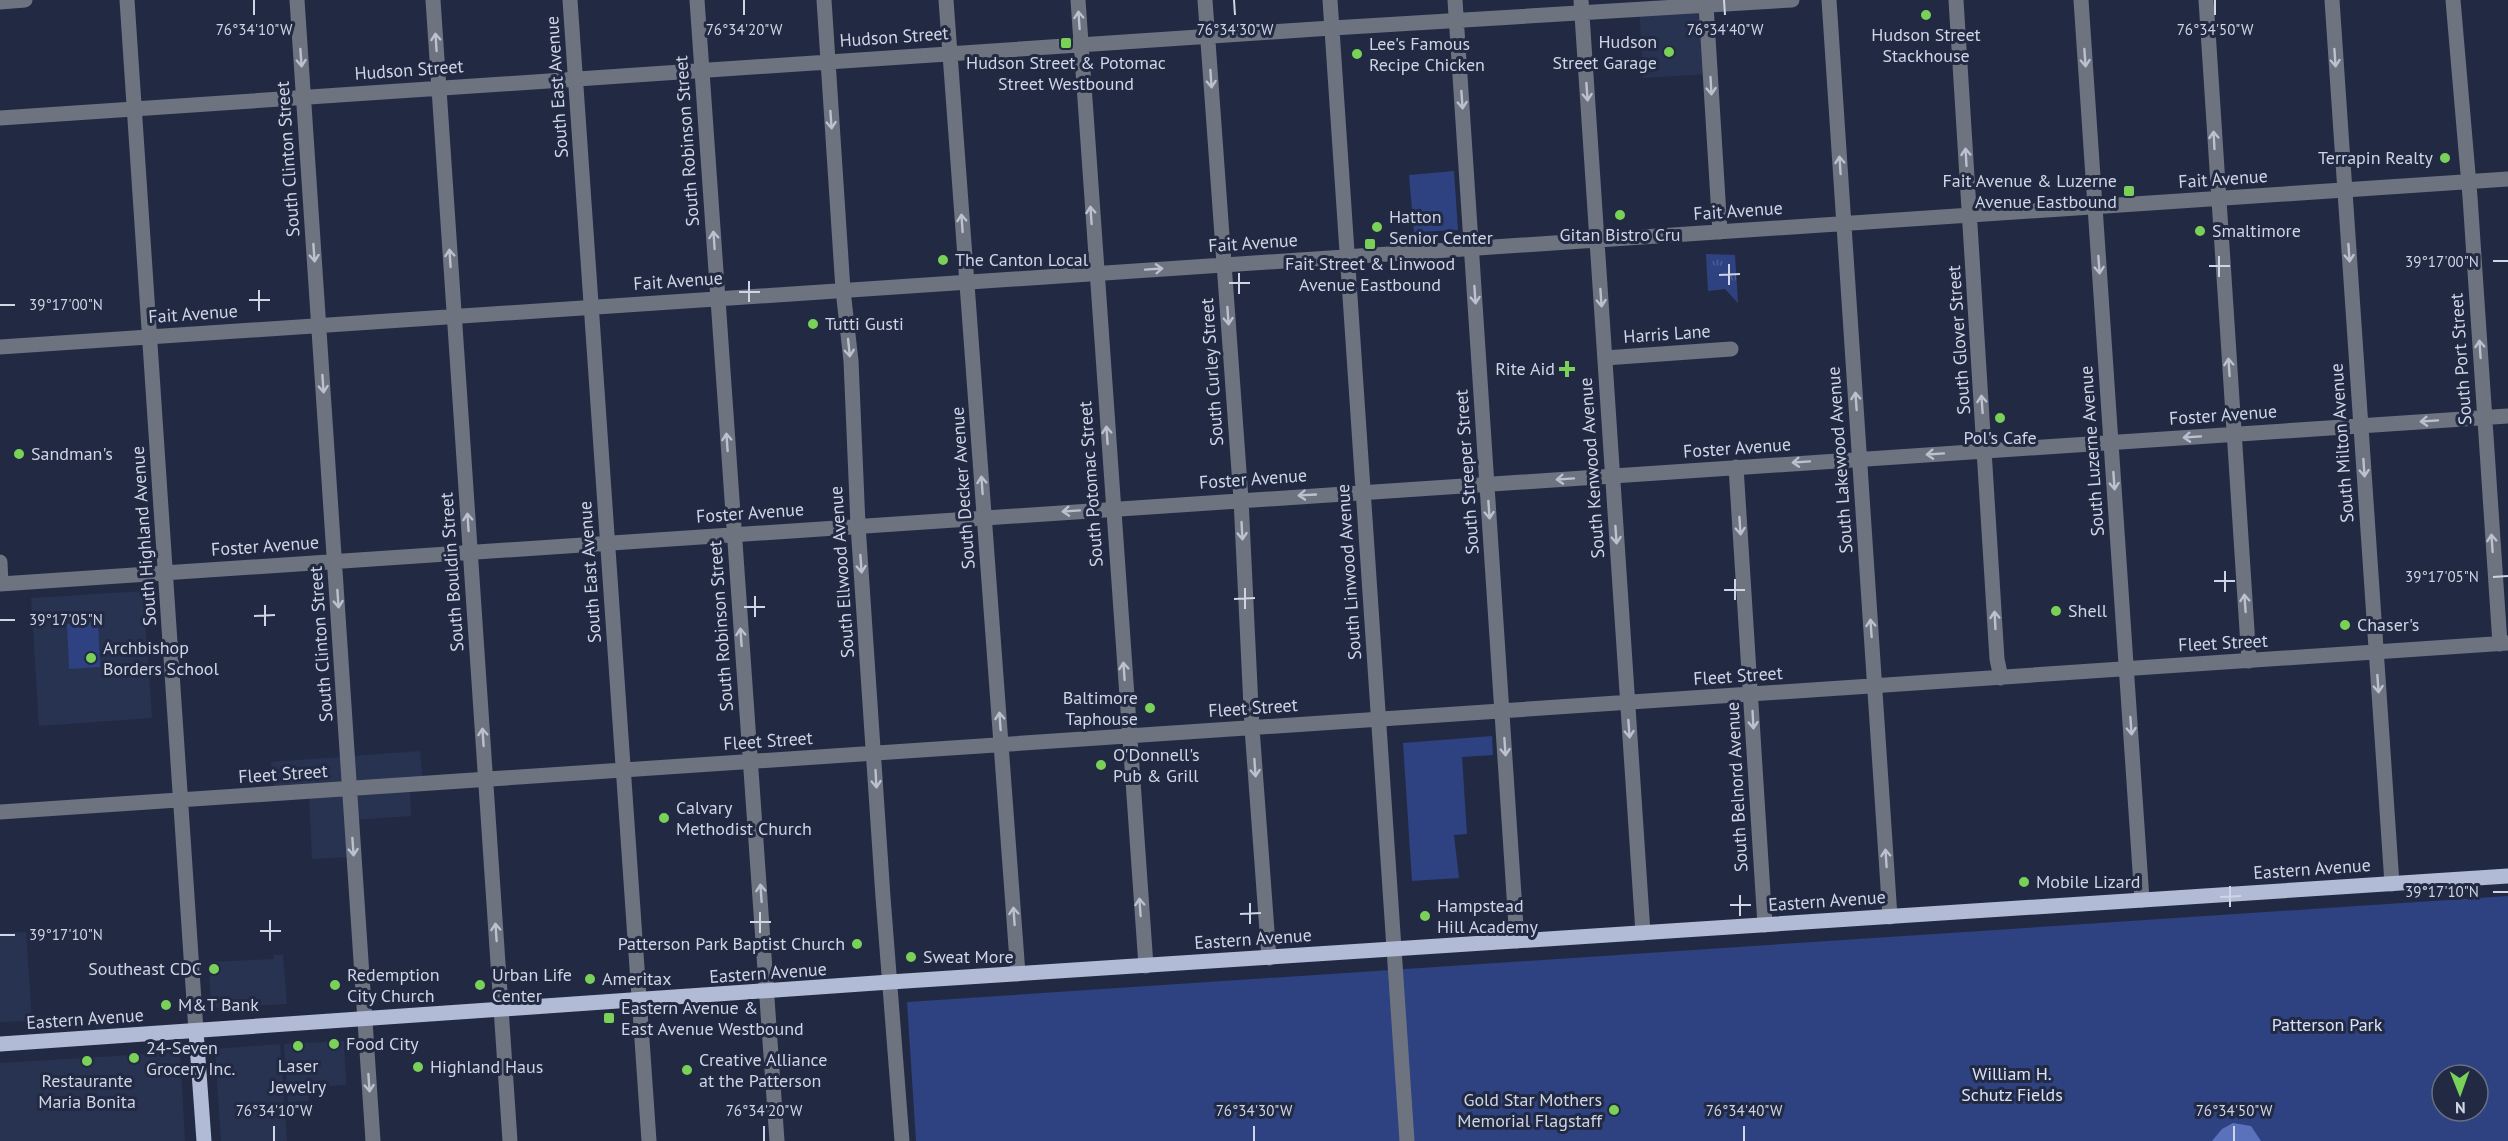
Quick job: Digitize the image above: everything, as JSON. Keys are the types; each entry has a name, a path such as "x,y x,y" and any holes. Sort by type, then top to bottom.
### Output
{"main road":[{"name":"Eastern Avenue","path":"0,1044 639,1002 890,982 2508,876"},
{"name":"South Highland Avenue","path":"196,1031 204,1141"}],"street":[{"path":"0,2 25,0"},
{"name":"South Highland Avenue","path":"127,0 196,1031"},
{"name":"South Clinton Street","path":"297,0 373,1141"},
{"name":"South Bouldin Street","path":"433,0 510,1141"},
{"name":"South East Avenue","path":"570,0 649,1141"},
{"name":"South Robinson Street","path":"697,0 777,1141"},
{"name":"South Ellwood Avenue","path":"824,0 843,290 851,361 858,525 902,1141"},
{"name":"South Decker Avenue","path":"946,0 1018,974"},
{"name":"South Potomac Street","path":"1078,0 1095,273 1146,966"},
{"name":"South Curley Street","path":"1206,0 1241,500 1252,728 1269,958"},
{"name":"South Linwood Avenue","path":"1330,0 1407,1141"},
{"name":"South Streeper Street","path":"1455,0 1518,941"},
{"name":"Hudson Street","path":"0,118 1457,20 1582,6 1706,5 1791,0"},
{"name":"South Lakewood Avenue","path":"1829,0 1890,916"},
{"name":"South Glover Street","path":"1956,0 2001,678"},
{"name":"South Luzerne Avenue","path":"2081,0 2142,900"},
{"path":"2206,0 2217,199 2249,662"},
{"name":"South Milton Avenue","path":"2331,0 2391,884"},
{"name":"South Port Street","path":"2453,0 2469,182 2484,418 2504,643"},
{"path":"1706,5 1720,232"},
{"name":"South Kenwood Avenue","path":"1582,6 1643,933"},
{"name":"Fait Avenue","path":"0,347 2508,179"},
{"name":"Harris Lane","path":"1605,358 1731,349"},
{"name":"Foster Avenue","path":"1,584 607,541 1487,485 2508,416"},
{"name":"South Belnord Avenue","path":"1736,467 1765,925"},
{"path":"0,562 1,584"},
{"name":"Fleet Street","path":"0,812 2504,643"}],"shaded area":[{"path":"1705,0 1710,74 1643,78 1639,5"},
{"name":"Archbishop Borders School","path":"143,591 152,718 39,726 31,598"},
{"path":"420,751 423,784 410,785 411,816 350,820 352,857 312,859 309,792 274,793 271,762"},
{"path":"26,932 32,1021 0,1022 0,933"},
{"path":"274,955 283,955 287,1004 211,1008 209,962 274,959"},
{"path":"344,1041 346,1085 327,1086 326,1080 308,1081 309,1101 288,1102 284,1044"},
{"path":"280,1044 287,1141 221,1141 215,1049"},
{"path":"180,1052 185,1141 0,1141 0,1063"},
{"path":"2233,1123 2251,1126 2261,1141 2212,1141 2222,1129"}],"green space":[{"path":"1454,171 1458,230 1414,232 1409,175"},
{"path":"1706,254 1735,255 1738,303 1725,289 1708,291"},
{"path":"98,622 100,667 69,669 67,624"},
{"path":"1492,736 1493,755 1462,757 1467,834 1454,835 1459,878 1412,881 1403,743"},
{"name":"Patterson Park","path":"2508,896 2508,1141 916,1141 907,1002"}],"place":[{"name":"Hudson Street Stackhouse","path":"1926,15"},
{"name":"Hudson Street & Potomac Street Westbound","path":"1066,43"},
{"name":"Hudson Street Garage","path":"1669,52"},
{"name":"Lee's Famous Recipe Chicken","path":"1357,54"},
{"name":"Terrapin Realty","path":"2445,158"},
{"name":"Fait Avenue & Luzerne Avenue Eastbound","path":"2129,191"},
{"name":"Gitan Bistro Cru","path":"1620,215"},
{"name":"Hatton Senior Center","path":"1377,227"},
{"name":"Smaltimore","path":"2200,231"},
{"name":"Fait Street & Linwood Avenue Eastbound","path":"1370,244"},
{"name":"The Canton Local","path":"943,260"},
{"name":"Tutti Gusti","path":"813,324"},
{"name":"Rite Aid","path":"1567,369"},
{"name":"Pol's Cafe","path":"2000,418"},
{"name":"Sandman's","path":"19,454"},
{"name":"Shell","path":"2056,611"},
{"name":"Chaser's","path":"2345,625"},
{"name":"Archbishop Borders School","path":"91,658"},
{"name":"Baltimore Taphouse","path":"1150,708"},
{"name":"O'Donnell's Pub & Grill","path":"1101,765"},
{"name":"Calvary Methodist Church","path":"664,818"},
{"name":"Mobile Lizard","path":"2024,882"},
{"name":"Hampstead Hill Academy","path":"1425,916"},
{"name":"Patterson Park Baptist Church","path":"857,944"},
{"name":"Sweat More","path":"911,957"},
{"name":"Southeast CDC","path":"214,969"},
{"name":"Ameritax","path":"590,979"},
{"name":"Redemption City Church","path":"335,985"},
{"name":"Urban Life Center","path":"480,985"},
{"name":"M&T Bank","path":"166,1005"},
{"name":"Eastern Avenue & East Avenue Westbound","path":"609,1018"},
{"name":"Food City","path":"334,1044"},
{"name":"Laser Jewelry","path":"298,1046"},
{"name":"24-Seven Grocery Inc.","path":"134,1058"},
{"name":"Restaurante Maria Bonita","path":"87,1061"},
{"name":"Highland Haus","path":"418,1067"},
{"name":"Creative Alliance at the Patterson","path":"687,1070"},
{"name":"Gold Star Mothers Memorial Flagstaff","path":"1614,1110"}],"park label":[{"name":"William H. Schutz Fields","path":"2012,1084"}]}
